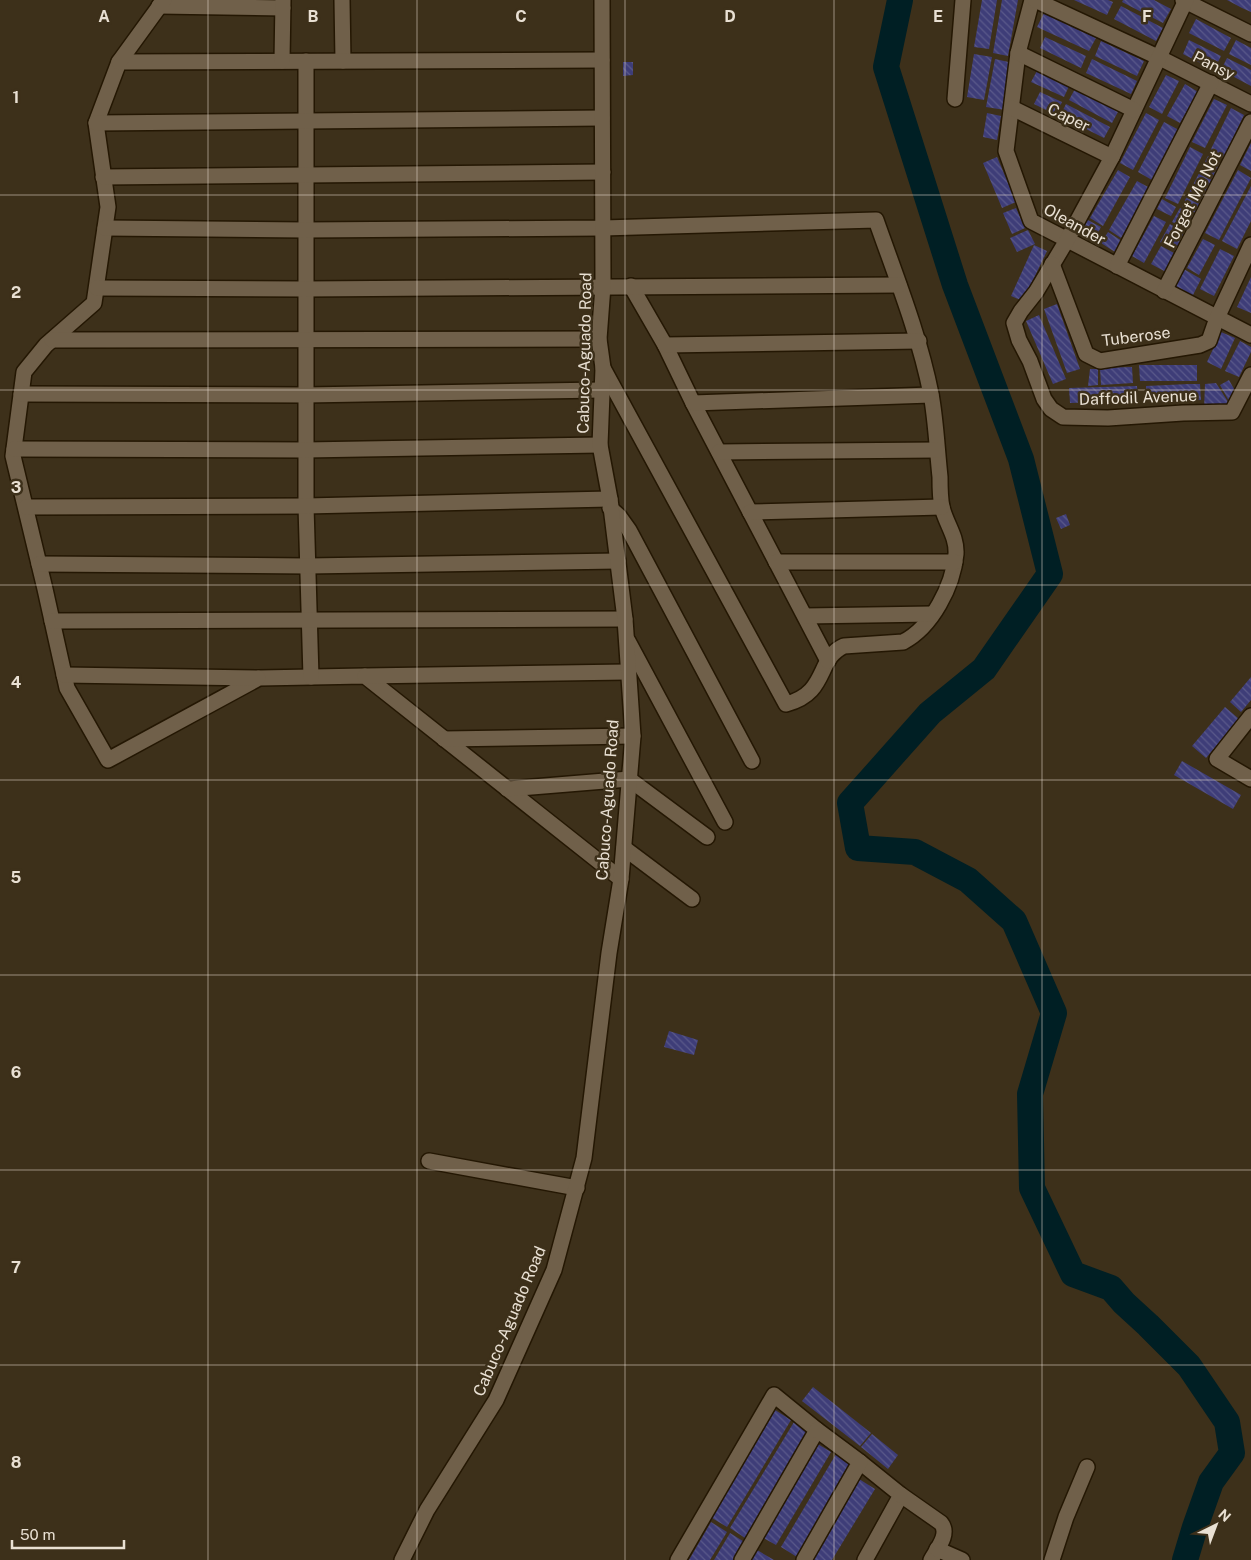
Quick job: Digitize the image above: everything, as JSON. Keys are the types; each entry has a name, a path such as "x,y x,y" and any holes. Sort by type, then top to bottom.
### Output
{"street":[{"path":"342,0 343,61"},
{"name":"Cabuco-Aguado Road","path":"402,1560 427,1510 496,1400 554,1270 584,1158 609,953 621,879 633,736 625,619 610,504 600,446 603,368 599,339 603,286 602,0"},
{"path":"955,99 963,0"},
{"name":"Oleander","path":"1033,0 1018,54 1006,152 1031,221 1251,335"},
{"name":"Pansy","path":"1033,0 1211,82 1251,104"},
{"path":"1052,264 1112,157 1160,58 1185,0 1251,34"},
{"path":"259,678 108,760 67,688 40,564 13,456 24,372 52,340 94,303 108,207 96,123 119,62 161,3 283,4 282,61"},
{"path":"1018,54 1134,110"},
{"path":"119,62 602,60"},
{"path":"306,61 305,395 311,677"},
{"path":"1117,266 1211,82"},
{"name":"Caper","path":"1012,108 1112,157"},
{"path":"96,123 602,118"},
{"name":"Forget Me Not","path":"1164,291 1251,122"},
{"path":"104,177 603,172"},
{"path":"105,228 305,230 603,228 876,220 919,341 931,395 942,507 955,537 955,562 951,581 932,614 911,638 903,642 844,646 836,649 830,655 813,689 805,697 786,704 603,368"},
{"name":"Tuberose","path":"1052,264 1086,354 1100,361 1200,345 1208,341 1251,245"},
{"name":"Daffodil Avenue","path":"1052,264 1036,292 1014,323 1019,340 1030,361 1044,399 1051,409 1063,417 1108,418 1175,413 1232,412 1251,375"},
{"path":"97,288 305,289 898,285"},
{"path":"631,286 665,345 828,661"},
{"path":"52,340 599,339"},
{"path":"665,345 919,341"},
{"path":"21,394 305,395 602,390"},
{"path":"693,402 931,395"},
{"path":"14,449 306,450 600,446"},
{"path":"719,452 937,450"},
{"path":"26,507 610,504 628,530 752,761"},
{"path":"750,512 942,507"},
{"path":"40,564 308,566 618,561"},
{"path":"776,562 955,562"},
{"path":"805,616 932,614"},
{"path":"52,622 625,619"},
{"path":"626,638 725,822"},
{"path":"64,675 336,678 628,672"},
{"path":"364,676 621,879"},
{"path":"1251,716 1217,759 1251,779"},
{"path":"444,739 633,736"},
{"path":"507,789 630,779 708,837"},
{"path":"624,848 692,899"},
{"path":"429,1161 576,1188"},
{"path":"678,1560 774,1395 901,1495 942,1522 946,1532 934,1554 962,1560"},
{"path":"742,1560 817,1430"},
{"path":"804,1560 860,1462"},
{"path":"1052,1560 1066,1516 1087,1467"},
{"path":"865,1560 901,1495"}],"building":[{"path":"982,0 997,0 989,49 974,47"},
{"path":"1002,0 1018,0 1008,56 993,53"},
{"path":"1074,0 1108,0 1113,2 1107,15"},
{"path":"1123,0 1154,0 1171,9 1163,23 1122,2"},
{"path":"1227,0 1251,0 1251,12 1242,8"},
{"path":"1121,6 1163,28 1156,41 1114,19"},
{"path":"1044,13 1096,38 1089,51 1037,27"},
{"path":"1196,19 1231,38 1224,51 1189,33"},
{"path":"1045,37 1086,56 1081,68 1040,48"},
{"path":"1189,40 1221,56 1214,70 1183,54"},
{"path":"1236,40 1251,48 1251,65 1229,54"},
{"path":"1101,41 1144,61 1137,76 1095,56"},
{"path":"974,54 992,57 984,100 967,97"},
{"path":"1227,58 1251,70 1251,86 1221,70"},
{"path":"995,59 1013,63 1005,110 986,107"},
{"path":"1092,59 1137,81 1131,94 1086,73"},
{"path":"623,62 633,62 633,75 623,76"},
{"path":"1038,69 1070,84 1064,97 1031,82"},
{"path":"1166,75 1179,81 1162,114 1149,107"},
{"path":"1185,84 1198,92 1180,123 1167,116"},
{"path":"1076,87 1119,110 1112,123 1069,100"},
{"path":"1040,92 1062,102 1056,115 1034,104"},
{"path":"1214,99 1227,105 1205,148 1192,142"},
{"path":"1066,104 1110,127 1104,138 1060,116"},
{"path":"1231,108 1244,115 1224,157 1210,151"},
{"path":"987,113 1001,116 997,140 983,137"},
{"path":"1146,113 1159,120 1133,170 1120,163"},
{"path":"1164,122 1179,130 1152,180 1138,172"},
{"path":"1251,143 1251,171 1240,165"},
{"path":"1190,147 1203,154 1178,204 1165,198"},
{"path":"1208,156 1220,163 1195,213 1182,206"},
{"path":"997,157 1016,202 1002,208 983,163"},
{"path":"1118,170 1130,177 1103,226 1090,218"},
{"path":"1238,170 1251,178 1219,240 1205,233"},
{"path":"1137,181 1150,188 1121,238 1109,230"},
{"path":"1251,186 1251,221 1237,249 1222,241"},
{"path":"1162,199 1176,207 1171,216 1157,209"},
{"path":"1016,208 1025,228 1012,234 1003,213"},
{"path":"1180,208 1197,217 1189,231 1172,222"},
{"path":"1154,216 1166,222 1144,263 1132,256"},
{"path":"1084,218 1101,227 1094,240 1077,230"},
{"path":"1170,224 1189,235 1179,253 1160,242"},
{"path":"1028,230 1035,244 1017,252 1010,238"},
{"path":"1108,232 1122,241 1115,252 1101,243"},
{"path":"1203,239 1215,245 1199,275 1187,268"},
{"path":"1034,245 1047,251 1023,301 1011,296"},
{"path":"1161,246 1176,254 1166,272 1151,264"},
{"path":"1220,249 1234,256 1214,296 1200,289"},
{"path":"1182,268 1201,279 1192,297 1172,286"},
{"path":"1251,277 1251,313 1237,307"},
{"path":"1057,304 1080,369 1067,373 1044,309"},
{"path":"1039,315 1066,379 1053,384 1026,321"},
{"path":"1221,332 1235,338 1221,369 1207,362"},
{"path":"1240,341 1251,347 1251,352 1239,377 1225,371"},
{"path":"1139,365 1197,365 1197,381 1140,381"},
{"path":"1132,367 1133,383 1101,385 1100,368"},
{"path":"1090,369 1098,369 1098,385 1088,386"},
{"path":"1229,380 1238,396 1229,401 1220,385"},
{"path":"1216,383 1230,405 1204,409 1205,384"},
{"path":"1200,384 1201,400 1147,402 1146,386"},
{"path":"1137,386 1138,401 1070,403 1069,388"},
{"path":"1066,514 1070,525 1061,529 1056,518"},
{"path":"1251,677 1251,700 1241,712 1230,702"},
{"path":"1225,707 1239,719 1206,758 1192,746"},
{"path":"1182,761 1241,795 1233,809 1174,775"},
{"path":"669,1031 698,1040 694,1055 664,1047"},
{"path":"813,1387 871,1433 860,1446 802,1401"},
{"path":"775,1410 791,1420 727,1527 712,1518"},
{"path":"794,1422 809,1431 745,1538 730,1528"},
{"path":"872,1434 898,1455 888,1469 861,1447"},
{"path":"816,1443 831,1452 776,1545 760,1536"},
{"path":"836,1454 852,1464 797,1557 781,1547"},
{"path":"859,1479 875,1489 832,1560 811,1560"},
{"path":"711,1522 727,1532 710,1560 689,1560"},
{"path":"730,1533 746,1543 736,1560 714,1560"},
{"path":"757,1550 774,1560 751,1560"}],"waterway":[{"path":"900,0 886,67 955,285 1021,459 1050,574 984,669 930,713 850,803 858,848 915,852 968,880 1014,921 1054,1013 1030,1094 1032,1188 1073,1274 1111,1288 1189,1366 1227,1422 1232,1453 1211,1482 1185,1560"}]}
